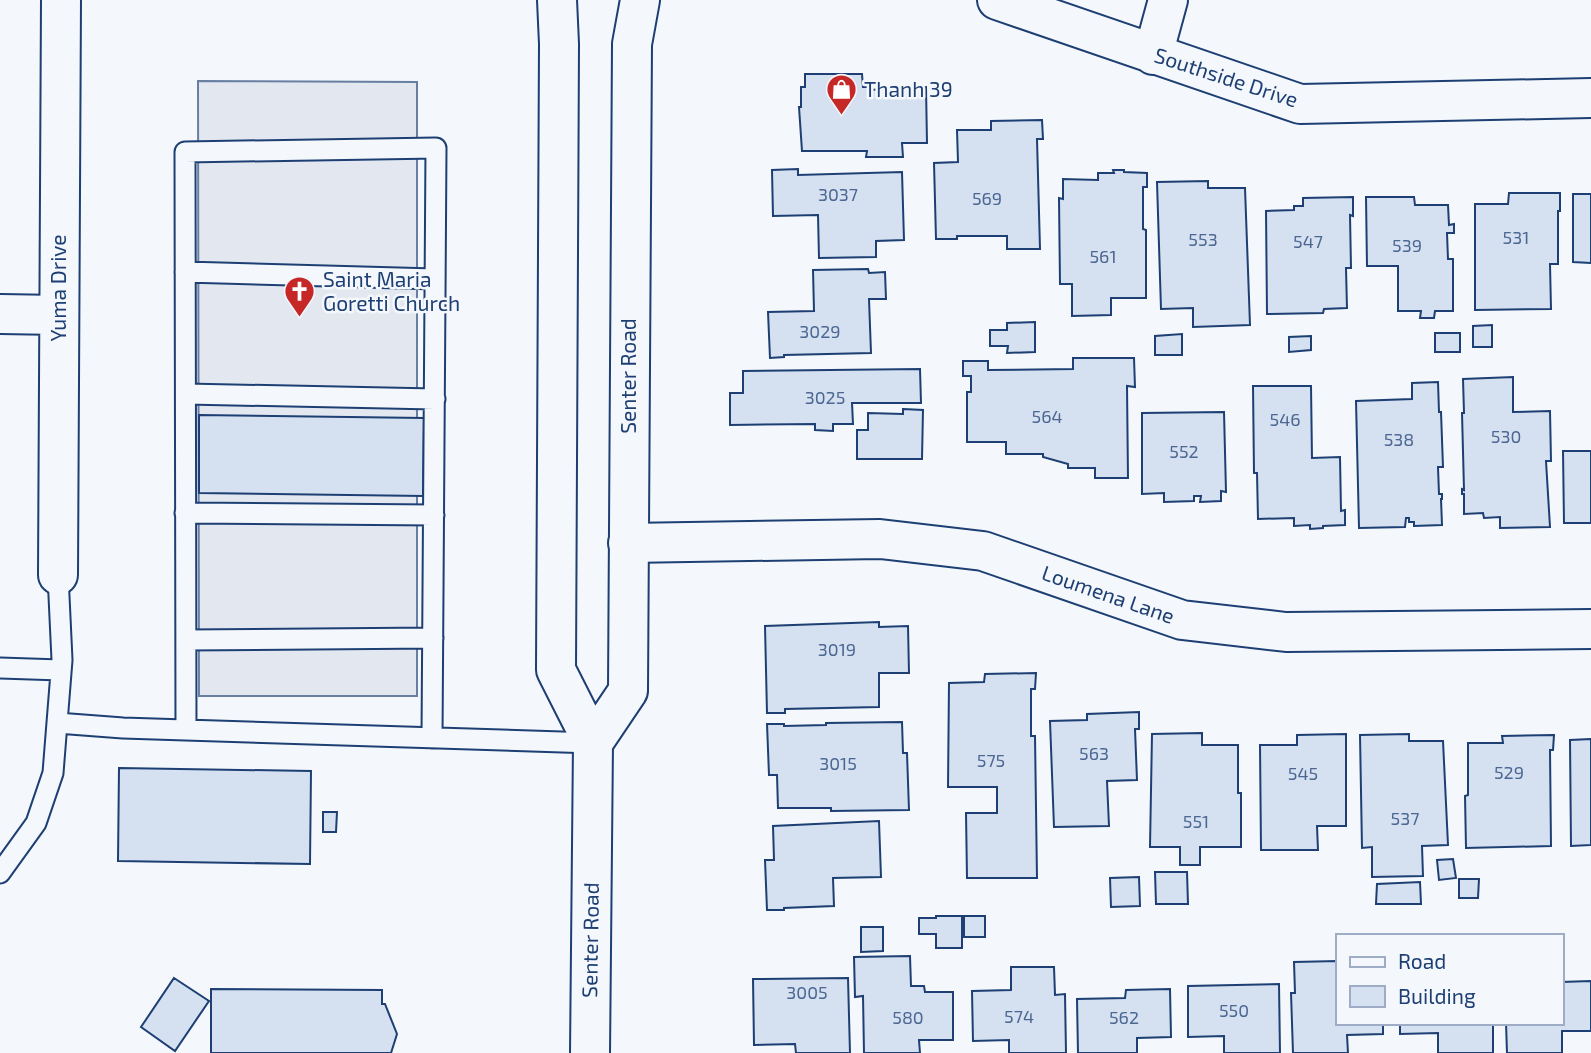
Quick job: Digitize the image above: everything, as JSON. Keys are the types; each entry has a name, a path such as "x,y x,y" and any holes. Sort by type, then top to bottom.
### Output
{"street":[{"name":"Yuma Drive","path":"58,575 61,0"},
{"name":"Senter Road","path":"557,0 556,670 593,743 590,1053"},
{"name":"Senter Road","path":"593,743 628,691 632,44 639,0"},
{"name":"Southside Drive","path":"997,0 1300,104 1591,98"},
{"path":"1153,55 1168,0"},
{"path":"0,314 59,315"},
{"name":"Loumena Lane","path":"628,543 880,539 983,551 1182,620 1286,632 1591,629"}],"lane":[{"path":"186,730 185,152 436,148 432,738"},
{"path":"185,272 435,279"},
{"path":"186,394 435,399"},
{"path":"185,513 434,515"},
{"path":"0,873 36,823 53,773 61,670 58,575"},
{"path":"186,640 433,638"},
{"path":"0,668 61,670"},
{"path":"57,723 186,730 593,743"}],"shaded area":[{"path":"198,81 417,82 417,696 199,696"}],"building":[{"path":"805,74 862,74 863,87 868,87 868,90 926,87 927,143 902,143 903,157 866,157 867,151 802,151 799,107 801,87 805,87"},
{"path":"1042,120 1043,139 1037,139 1040,249 1007,249 1007,236 957,236 957,239 936,239 934,163 958,162 957,130 991,130 991,121"},
{"path":"798,169 798,175 902,172 904,240 876,241 876,257 819,258 818,215 773,216 772,170"},
{"path":"1113,170 1147,173 1147,187 1143,187 1146,298 1111,298 1111,315 1072,316 1072,284 1060,284 1059,198 1063,199 1063,179 1098,180 1098,173 1114,173"},
{"path":"1208,181 1208,188 1245,188 1250,325 1193,327 1193,308 1161,309 1157,182"},
{"path":"1509,193 1560,193 1558,264 1550,264 1551,309 1475,310 1475,204 1508,204"},
{"path":"1573,194 1591,194 1591,263 1573,262"},
{"path":"1353,197 1353,216 1350,215 1351,268 1346,268 1347,308 1324,309 1323,313 1267,314 1266,211 1294,210 1294,206 1303,206 1303,198"},
{"path":"1366,197 1414,197 1415,205 1448,205 1449,225 1454,224 1454,233 1447,233 1448,259 1453,259 1453,311 1435,311 1434,318 1420,318 1421,311 1398,311 1398,266 1367,266"},
{"path":"868,269 869,273 885,272 886,299 869,299 871,353 784,355 770,358 768,312 814,311 813,270"},
{"path":"1035,322 1035,352 1007,353 1008,346 990,346 990,330 1007,330 1007,323"},
{"path":"1492,325 1492,347 1473,347 1473,326"},
{"path":"1435,333 1460,333 1460,352 1435,352"},
{"path":"1182,334 1182,355 1155,355 1155,336"},
{"path":"1311,336 1311,350 1289,352 1289,337"},
{"path":"1073,358 1134,358 1135,387 1127,386 1128,478 1095,478 1095,468 1068,468 1068,464 1043,457 1043,454 1006,454 1006,442 967,442 967,392 971,392 971,376 963,376 963,361 988,361 988,370 1073,369"},
{"path":"920,369 921,403 852,403 853,424 833,424 833,431 815,430 815,424 730,425 730,393 743,393 743,371"},
{"path":"1513,377 1513,412 1550,411 1551,461 1546,461 1550,527 1500,528 1500,517 1484,518 1483,513 1464,514 1463,379"},
{"path":"1438,382 1443,467 1438,467 1439,494 1442,494 1442,525 1414,526 1414,522 1409,522 1409,518 1406,518 1405,527 1359,528 1356,401 1412,399 1412,383"},
{"path":"1253,386 1311,386 1312,458 1340,457 1341,511 1345,510 1345,525 1310,529 1310,525 1294,526 1294,518 1258,519 1257,473 1254,473"},
{"path":"903,409 923,410 922,459 857,459 857,430 868,430 868,413 903,414"},
{"path":"1224,412 1226,492 1221,491 1221,501 1200,502 1201,496 1194,496 1194,501 1164,502 1164,493 1142,494 1142,413"},
{"path":"199,415 424,418 423,496 199,493"},
{"path":"1563,451 1591,451 1591,523 1564,523"},
{"path":"879,622 879,627 908,626 909,673 879,673 879,707 785,709 785,713 767,713 765,626"},
{"path":"1036,673 1035,689 1031,689 1031,736 1035,736 1037,878 967,878 966,813 997,813 997,787 948,787 949,683 984,682 985,674"},
{"path":"1139,712 1139,729 1135,729 1137,780 1107,781 1109,826 1054,827 1050,721 1087,720 1087,714"},
{"path":"902,722 903,753 907,753 909,810 831,811 831,808 778,808 777,775 769,775 767,724 784,726"},
{"path":"1202,733 1202,745 1238,745 1241,847 1200,847 1200,865 1180,865 1180,847 1150,847 1152,734"},
{"path":"1346,734 1346,826 1317,826 1318,850 1261,850 1260,745 1297,745 1297,735"},
{"path":"1409,734 1409,741 1443,741 1448,845 1422,846 1423,876 1372,877 1372,847 1362,848 1360,735"},
{"path":"1554,735 1553,750 1550,750 1551,846 1466,848 1468,743 1503,743 1502,736"},
{"path":"1591,739 1591,845 1571,846 1570,740"},
{"path":"119,768 311,771 310,864 118,861"},
{"path":"323,812 337,812 336,832 323,832"},
{"path":"879,821 881,877 833,878 834,906 767,910 765,860 774,860 773,826"},
{"path":"1453,859 1456,878 1439,880 1437,860"},
{"path":"1155,872 1187,872 1188,904 1156,904"},
{"path":"1139,877 1140,906 1111,907 1110,878"},
{"path":"1459,879 1479,879 1478,898 1459,898"},
{"path":"1420,882 1421,904 1376,904 1377,884"},
{"path":"962,916 962,948 936,948 936,934 919,934 919,918"},
{"path":"964,916 985,916 985,937 964,937"},
{"path":"861,927 883,927 883,951 861,952"},
{"path":"910,956 911,986 924,986 925,992 953,992 953,1040 919,1040 920,1053 864,1053 863,996 855,997 854,957"},
{"path":"1336,961 1336,1025 1383,1025 1383,1034 1347,1035 1348,1053 1293,1053 1291,993 1295,993 1294,962"},
{"path":"1011,967 1054,967 1055,995 1065,994 1066,1053 1009,1053 1009,1040 973,1041 972,991 1011,990"},
{"path":"174,978 209,1001 175,1051 141,1027"},
{"path":"848,978 850,1053 796,1053 795,1044 754,1045 753,979"},
{"path":"1591,981 1591,1031 1562,1031 1562,1053 1507,1053 1506,1025 1563,1025 1563,982"},
{"path":"1279,984 1280,1053 1224,1053 1224,1036 1188,1037 1188,986"},
{"path":"211,989 382,990 382,1004 385,1004 397,1034 391,1053 211,1053"},
{"path":"1170,989 1171,1037 1137,1038 1137,1053 1078,1053 1077,999 1125,998 1126,990"},
{"path":"1400,1025 1493,1025 1493,1053 1438,1053 1438,1033 1400,1034"}],"place":[{"name":"Thanh 39","path":"841,117"},
{"name":"Saint Maria Goretti Church","path":"300,319"}]}
